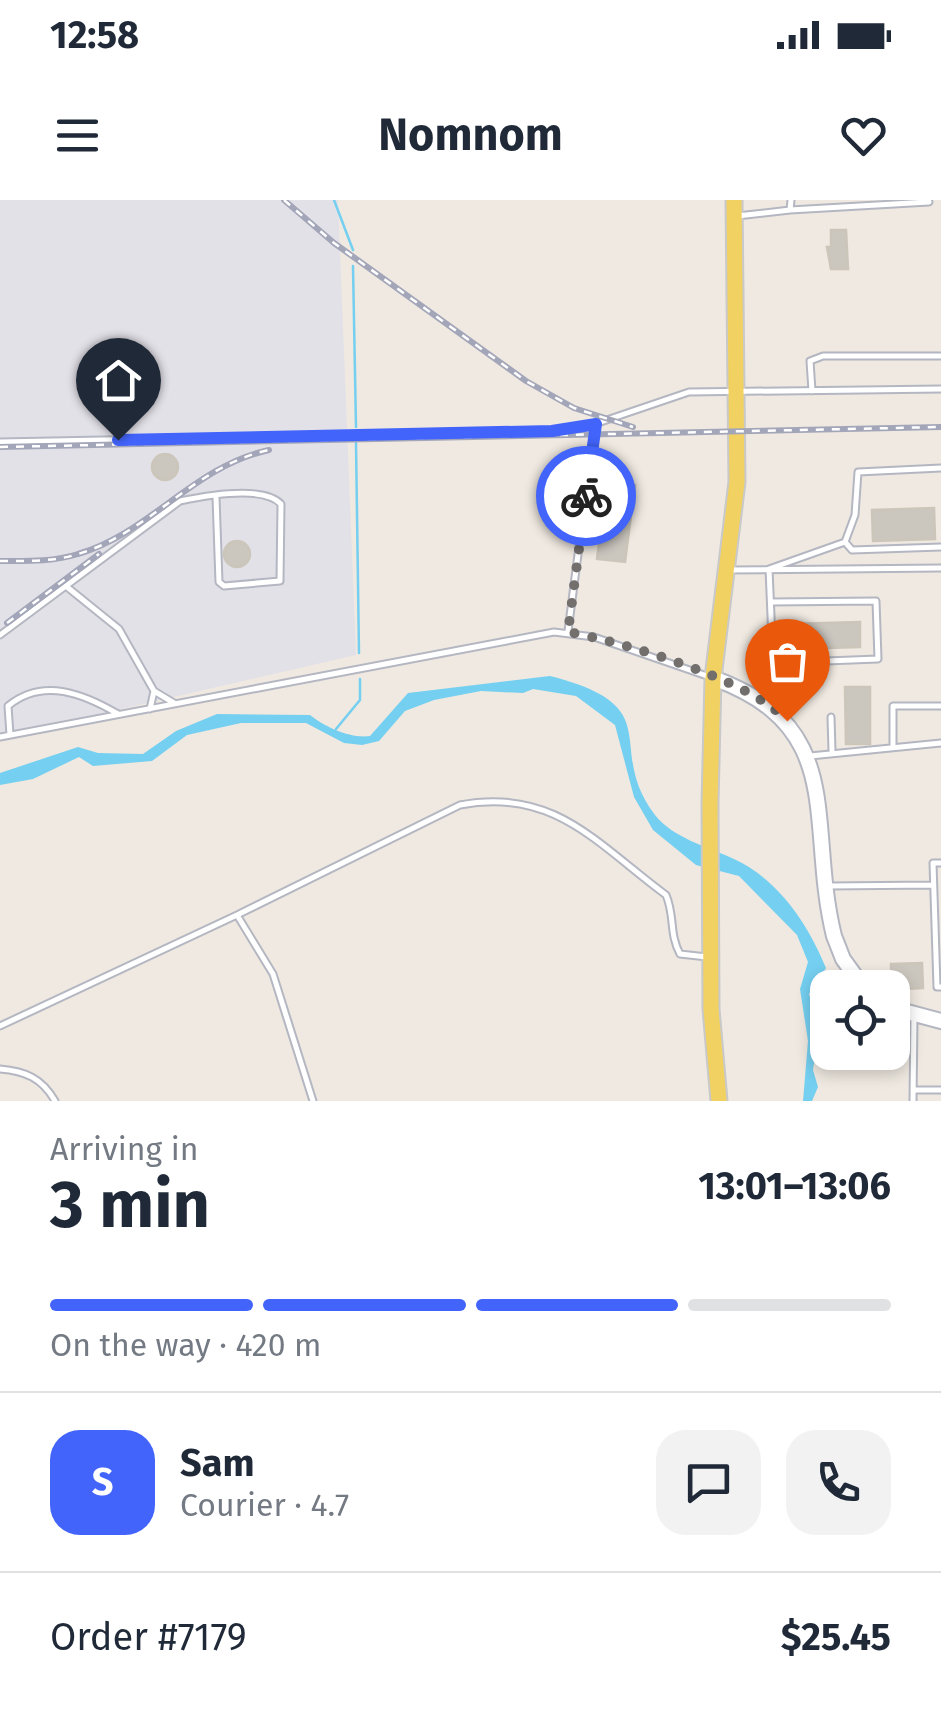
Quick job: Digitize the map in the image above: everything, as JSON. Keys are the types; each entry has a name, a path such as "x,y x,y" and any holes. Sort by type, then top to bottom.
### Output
{"main road":[{"path":"719,1101 710,957 712,678 729,570 737,482 734,208"},
{"path":"712,678 773,706 792,728 807,757 826,886 840,952 852,970"},
{"path":"910,1015 941,1021"}],"lane":[{"path":"790,210 791,200"},
{"path":"734,208 790,210 929,202"},
{"path":"812,391 810,361 823,356 941,356"},
{"path":"0,442 552,431 596,424 688,392 941,389"},
{"path":"568,632 596,424"},
{"path":"770,569 845,542 855,515 858,472 941,468"},
{"path":"0,635 180,501 216,497 262,495 281,504 280,581 224,586 219,582 216,497"},
{"path":"845,542 852,550 941,547"},
{"path":"729,570 941,568"},
{"path":"770,569 771,602 773,663 878,659 876,600 771,602"},
{"path":"67,587 119,629 154,690 176,704"},
{"path":"0,737 568,632 625,646 712,678"},
{"path":"10,736 8,706 18,698 60,690 88,696 120,715"},
{"path":"150,710 154,690"},
{"path":"894,745 894,706 941,706"},
{"path":"831,717 832,752"},
{"path":"807,757 941,743"},
{"path":"0,1026 237,915 460,804 490,799 555,812 588,832 666,895 672,910 670,936 680,954 710,957"},
{"path":"941,863 933,863 936,987 941,987"},
{"path":"826,886 934,885"},
{"path":"237,915 273,974 313,1101"},
{"path":"913,1101 914,1016"},
{"path":"0,1069 25,1071 48,1087 55,1101"},
{"path":"913,1090 941,1090"}],"shaded area":[{"path":"0,200 338,200 356,655 0,737"}],"water":[{"path":"550,676 611,701 623,716 641,791 655,815 681,836 734,859 765,879 790,905 810,935 826,968 810,970 810,1070 818,1087 812,1101 803,1101 808,1041 800,989 808,962 797,935 739,876 696,865 653,830 634,797 615,725 576,696 533,689 523,693 481,691 434,700 405,711 379,741 362,745 344,743 306,723 241,723 187,735 152,761 93,766 79,757 33,779 0,785 0,773 78,747 98,753 143,754 176,731 217,714 310,715 338,731 370,736 408,693"}],"building":[{"path":"831,230 846,230 848,269 831,269 827,247 831,247"},
{"path":"165,454 174,458 178,467 174,476 165,480 156,476 152,467 156,458"},
{"path":"607,482 635,485 625,562 597,559"},
{"path":"934,508 935,539 873,541 872,510"},
{"path":"237,541 246,545 250,554 246,563 237,567 228,563 224,554 228,545"},
{"path":"860,622 860,647 789,649 788,624"},
{"path":"845,687 870,687 870,744 846,744"},
{"path":"922,963 923,988 910,989 910,970 891,970 891,964"}],"waterway":[{"path":"334,200 353,250"},
{"path":"353,266 356,427"},
{"path":"356,443 359,653"},
{"path":"336,729 360,700 360,679"}],"railway":[{"path":"284,200 334,243 526,381 574,408 633,427"},
{"path":"0,447 941,427"},
{"path":"0,561 59,558 104,544 218,470 269,450"},
{"path":"7,623 99,554"}],"way so far":[{"path":"586,496 568,632 594,636 739,687 766,701 787,721"}],"route":[{"path":"118,440 552,431 596,424 590,435 586,496"}]}
